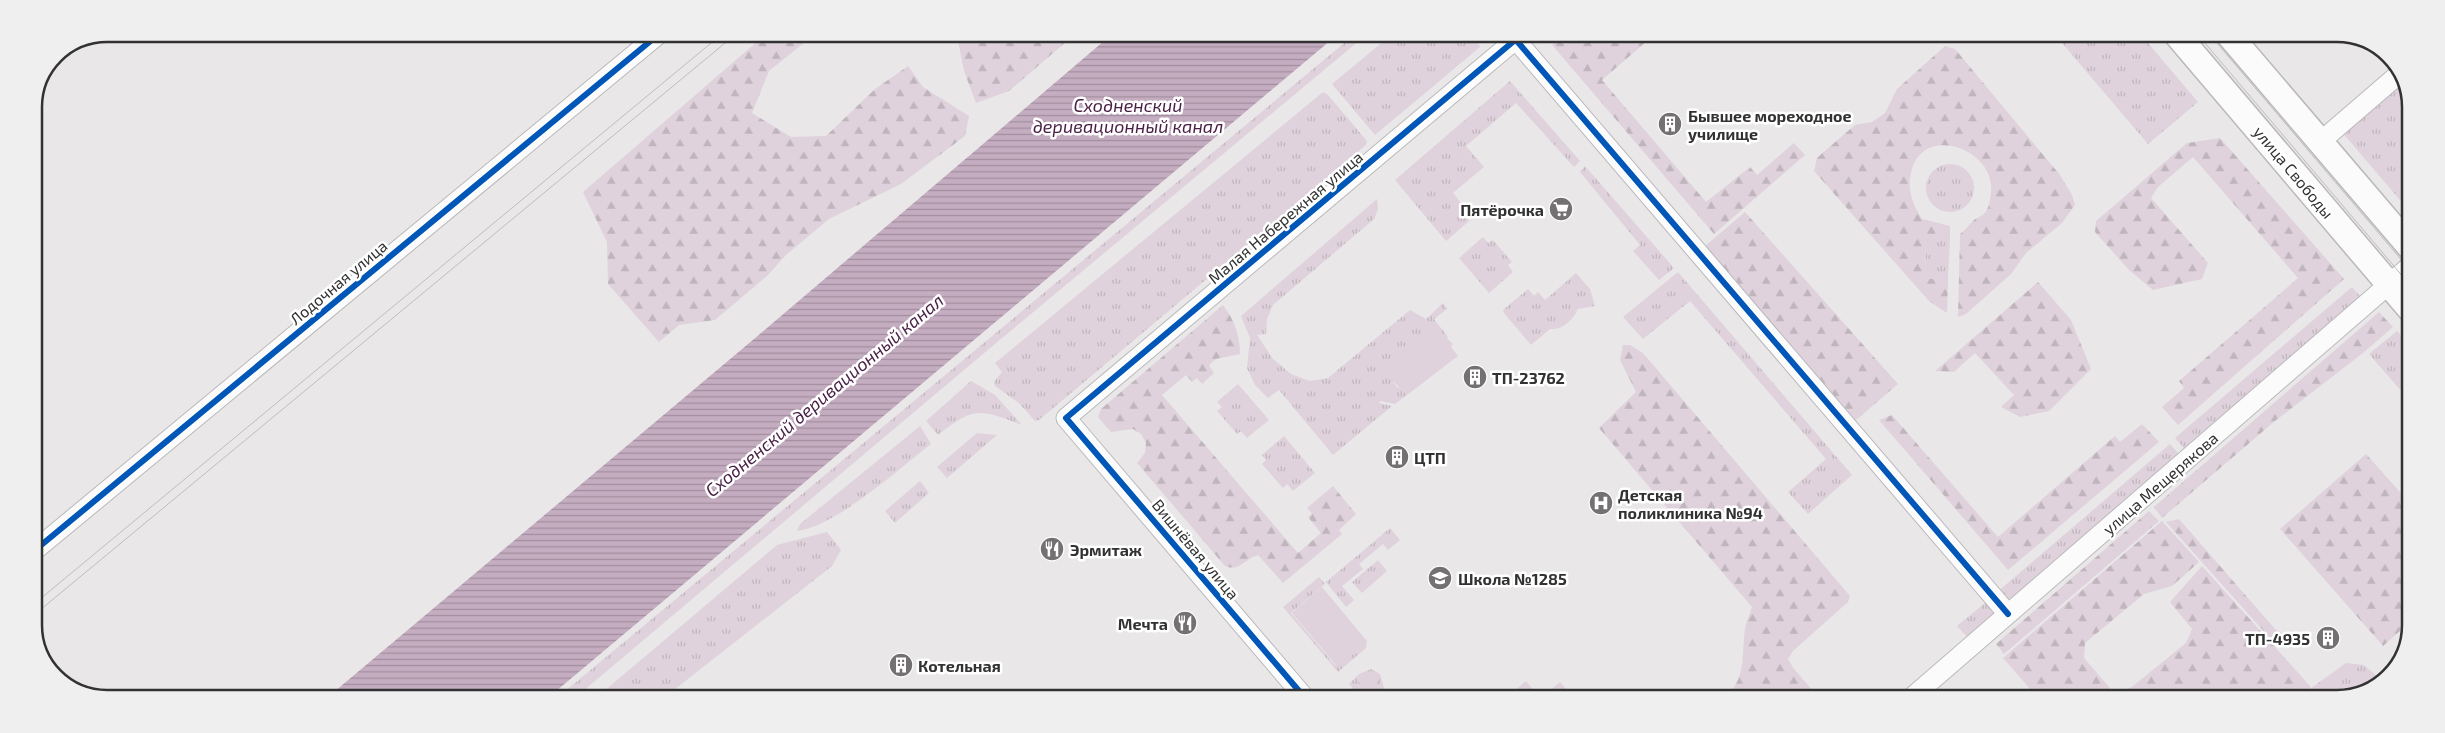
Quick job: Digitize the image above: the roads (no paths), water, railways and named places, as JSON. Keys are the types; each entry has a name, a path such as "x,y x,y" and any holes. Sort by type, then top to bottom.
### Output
{"main road":[{"name":"улица Свободы","path":"2183,42 2402,299"},
{"path":"2235,42 2402,238"}],"street":[{"name":"Лодочная улица","path":"43,544 649,42"},
{"name":"Малая Набережная улица","path":"1066,418 1512,42"},
{"path":"1522,42 2008,614"},
{"path":"2320,142 2395,77"},
{"name":"улица Мещерякова","path":"1920,690 2402,273"},
{"name":"Вишнёвая улица","path":"1066,418 1299,690"}],"water":[{"name":"Сходненский деривационный канал","path":"1103,42 1329,42 557,690 336,690 754,339"}],"tram line":[{"path":"43,597 712,42"},
{"path":"43,608 726,42"},
{"path":"2204,42 2402,276"},
{"path":"2216,42 2402,261"}],"place":[{"name":"Бывшее мореходное училище","path":"1670,124"},
{"name":"Пятёрочка","path":"1561,209"},
{"name":"ТП-23762","path":"1475,377"},
{"name":"ЦТП","path":"1397,457"},
{"name":"Детская поликлиника №94","path":"1601,503"},
{"name":"Эрмитаж","path":"1052,549"},
{"name":"Школа №1285","path":"1440,578"},
{"name":"Мечта","path":"1185,623"},
{"name":"ТП-4935","path":"2328,638"},
{"name":"Котельная","path":"901,665"}]}
